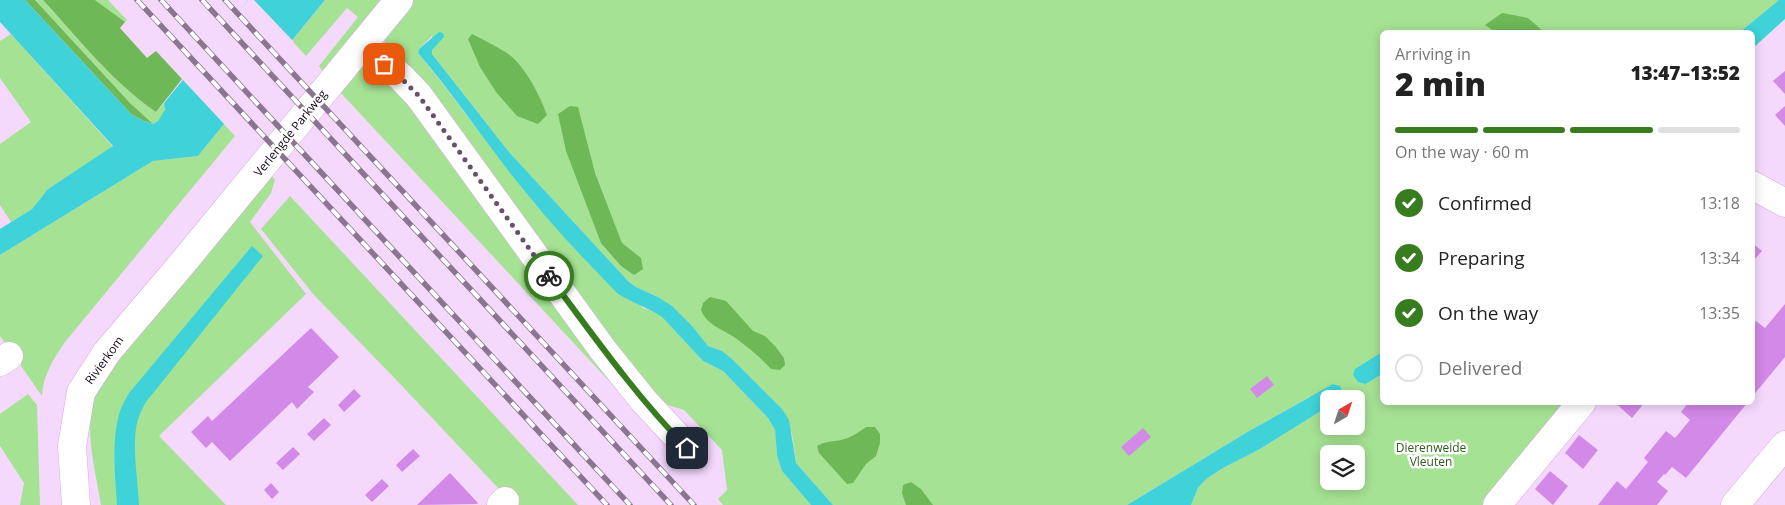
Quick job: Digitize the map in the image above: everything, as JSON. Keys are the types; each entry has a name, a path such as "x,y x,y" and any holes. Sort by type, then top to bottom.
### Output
{"street":[{"name":"Verlengde Parkweg","path":"181,265 400,0"},
{"path":"362,45 419,96 603,350 644,401 687,448"},
{"path":"1755,192 1785,204"},
{"name":"Rivierkom","path":"76,505 72,446 81,392 107,352 181,265"},
{"path":"1497,505 1580,405"},
{"path":"1735,505 1785,445"}],"green space":[{"path":"35,0 43,0 110,74 140,100 156,112 164,103 166,110 158,121 153,124 130,103"},
{"path":"95,0 108,0 127,20 125,22"},
{"name":"Dierenweide Vleuten","path":"325,0 1779,0 1742,30 1380,30 1380,353 1356,369 1366,384 1380,375 1380,405 1567,405 1485,505 1191,505 1198,488 1206,479 1260,449 1320,412 1320,435 1365,435 1365,390 1320,390 1320,397 1311,396 1127,505 833,505 796,463 792,434 782,409 731,358 722,351 708,346 693,327 658,297 629,282 509,152 432,54 432,36 419,49 418,53 540,210 643,308 655,312 662,317 703,361 723,371 768,418 775,430 777,456 782,471 811,505 723,505 718,499 727,490 722,450 684,410 649,399 383,48 385,40 364,22 323,72 319,66 358,17 347,8 306,56 292,41"},
{"path":"11,34 113,147 48,189 32,209 11,222 0,205 0,144 31,122 0,78 0,41"},
{"path":"365,65 372,65 403,87 663,439 340,92 359,69"},
{"path":"224,124 235,136 65,342 47,374 42,396 0,336 0,255 153,161 198,156"},
{"path":"270,174 275,180 271,193 250,222 306,294 159,436 226,505 101,505 90,431 93,402 100,382"},
{"path":"290,196 578,505 514,505 314,295 261,229"},
{"path":"28,394 37,405 40,505 20,505 24,483 0,446 0,414"}],"shaded area":[{"path":"0,0 25,0 132,115 153,124 158,121 165,110 164,103 248,0 325,0 198,156 153,161 0,255 0,229 32,209 48,189 113,146 0,22"},
{"path":"25,0 35,0 130,103 153,124 132,115"},
{"path":"43,0 95,0 125,22 120,28 147,58 156,51 182,79 156,112 110,74"},
{"path":"1779,0 1785,0 1785,19 1755,46 1755,30 1742,30"},
{"path":"1502,13 1528,18 1542,30 1492,30 1485,25"},
{"path":"439,32 443,33 444,37 432,50 432,54 509,152 629,282 672,306 693,327 708,346 722,351 731,358 782,409 789,420 796,463 833,505 811,505 782,471 777,456 775,430 768,418 723,371 703,361 662,317 617,293 538,207 418,53 419,49"},
{"path":"472,34 514,58 526,73 547,115 538,124 517,116 496,92 480,67 468,39"},
{"path":"570,106 578,107 595,173 622,243 641,258 643,269 634,275 621,266 601,243 566,151 558,114"},
{"path":"252,246 263,256 146,402 138,419 135,439 139,505 117,505 115,434 123,404 129,393"},
{"path":"710,297 726,301 753,331 765,336 784,358 785,365 780,370 771,369 734,337 711,323 701,310 703,303"},
{"path":"1380,353 1380,375 1366,384 1358,382 1353,375 1355,369"},
{"path":"1333,384 1340,386 1342,390 1322,390"},
{"path":"1320,391 1320,412 1260,449 1206,479 1198,488 1191,505 1127,505 1249,431"},
{"path":"866,427 875,427 880,434 880,443 876,456 866,464 853,483 847,484 819,453 817,446 825,442 848,438"},
{"path":"911,482 921,489 933,505 906,505 902,493 903,485"}],"pier":[{"path":"248,0 254,0 294,42 226,126 182,79"}],"building":[{"path":"1785,71 1785,94 1773,81"},
{"path":"1785,106 1785,126 1775,115"},
{"path":"1755,245 1762,251 1755,259"},
{"path":"1785,304 1785,357 1755,393 1755,322 1765,328"},
{"path":"311,328 339,357 308,387 314,392 297,409 292,402 230,461 212,442 206,448 191,432 208,416 212,421"},
{"path":"1267,376 1274,385 1257,398 1250,389"},
{"path":"354,389 361,396 344,412 338,405"},
{"path":"1617,405 1643,405 1632,418"},
{"path":"1687,405 1746,405 1686,478 1672,467 1664,474 1657,482 1668,491 1657,505 1598,505 1617,481 1626,489 1648,462 1644,458 1666,431 1675,438 1690,420 1681,412"},
{"path":"324,418 331,425 314,441 307,434"},
{"path":"1143,428 1151,437 1129,456 1121,447"},
{"path":"1579,435 1598,450 1583,469 1565,453"},
{"path":"293,447 300,454 283,470 276,463"},
{"path":"413,449 420,456 402,472 396,465"},
{"path":"1550,471 1568,486 1553,505 1535,489"},
{"path":"450,473 477,504 417,505"},
{"path":"382,479 389,486 372,502 365,495"},
{"path":"271,483 279,492 272,499 264,490"}],"railway":[{"path":"137,0 607,505"},
{"path":"161,0 630,505"},
{"path":"202,0 671,505"},
{"path":"225,0 694,505"}],"way so far":[{"path":"384,64 419,96 549,276"}],"route":[{"path":"549,276 603,350 644,401 687,448"}]}
